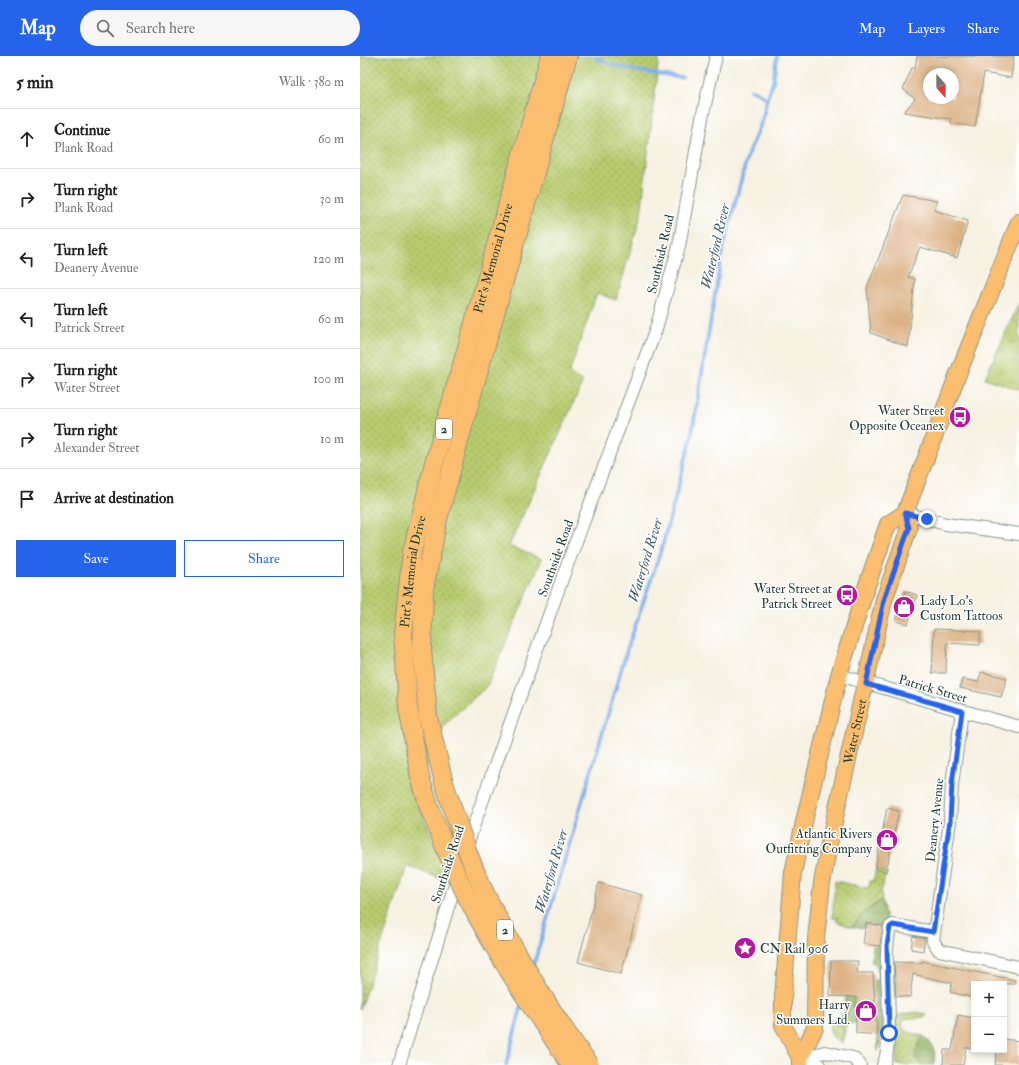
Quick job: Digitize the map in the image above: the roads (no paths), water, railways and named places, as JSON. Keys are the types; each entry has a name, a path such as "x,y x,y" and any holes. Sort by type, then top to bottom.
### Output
{"highway":[{"name":"Pitt's Memorial Drive","path":"550,56 434,463 412,552 404,634 408,707 420,777 430,810 467,896 498,954 533,1010 571,1065"},
{"name":"Pitt's Memorial Drive","path":"568,56 438,519 424,589 422,650 428,717 444,783 464,844 490,904 565,1032 590,1065"}],"main road":[{"path":"800,1061 784,1025 783,997 793,878 806,813 839,675 888,524 905,513 956,379 1019,222"},
{"name":"Water Street","path":"800,1061 815,1028 816,938 822,883 837,806 884,600 909,528 905,513"}],"street":[{"name":"Southside Road","path":"400,1065 472,830 563,575 656,329 678,246 702,118 716,56"},
{"path":"905,513 946,524 1019,534"},
{"name":"Patrick Street","path":"839,675 1019,727"},
{"name":"Deanery Avenue","path":"933,932 949,828 952,784 962,711"},
{"path":"883,1065 886,1059 889,1005 887,946 890,927 893,925 933,932 933,941 939,950 1019,967"},
{"path":"800,1061 825,1052 853,1058 858,1065"},
{"path":"800,1061 819,1065"}],"waterway":[{"name":"Waterford River","path":"533,967 627,650 662,547 691,439 722,252 748,154 762,121 773,82 777,56"},
{"path":"595,58 627,69 682,78"},
{"path":"751,90 756,91 767,99"},
{"name":"Waterford River","path":"506,1065 522,1004"}],"place":[{"name":"Water Street Opposite Oceanex","path":"960,417"},
{"name":"Water Street at Patrick Street","path":"847,595"},
{"name":"Lady Lo's Custom Tattoos","path":"904,607"},
{"name":"Atlantic Rivers Outfitting Company","path":"887,840"},
{"name":"CN Rail 906","path":"745,948"},
{"name":"Harry Summers Ltd.","path":"866,1011"}]}
